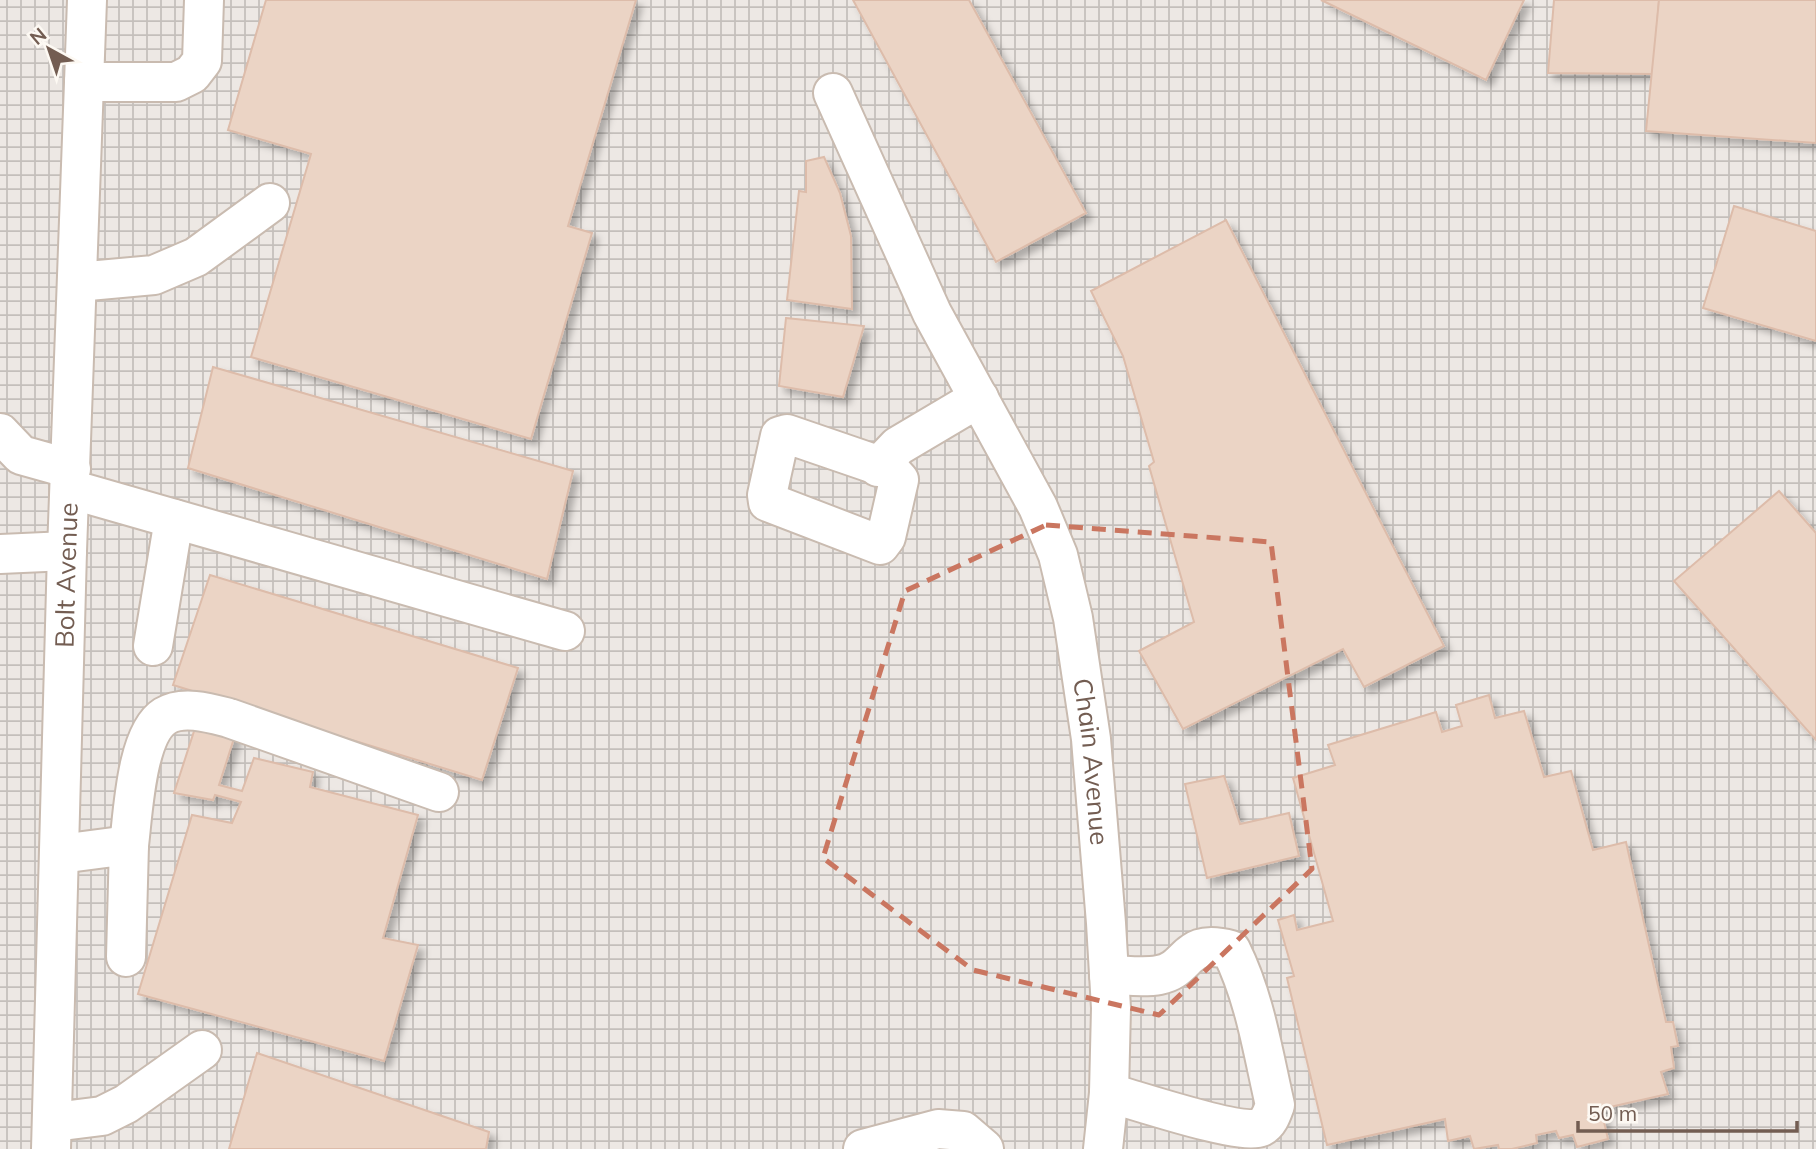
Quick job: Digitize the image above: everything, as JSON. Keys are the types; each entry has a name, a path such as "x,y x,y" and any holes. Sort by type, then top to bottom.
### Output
{"street":[{"name":"Bolt Avenue","path":"52,1136 67,551 87,0"},
{"path":"84,82 176,82 192,74 202,61 204,0"},
{"name":"Chain Avenue","path":"833,93 932,313 1038,507 1058,555 1073,618 1091,739 1109,975 1109,1093 1103,1149"},
{"path":"77,282 154,275 196,257 270,203"},
{"path":"878,467 898,446 979,398"},
{"path":"0,433 21,455 70,479 174,519 565,631"},
{"path":"153,646 174,519"},
{"path":"0,554 67,551"},
{"path":"127,957 129,845 142,753 150,732 165,716 196,709 229,718 439,792"},
{"path":"60,854 129,845"},
{"path":"1109,975 1159,975 1175,968 1196,949 1215,946 1231,950 1239,965 1256,1021 1275,1105 1264,1126 1251,1130 1219,1124 1109,1093"},
{"path":"52,1136 126,1104 202,1050"},
{"path":"863,1149 938,1129 963,1131 984,1149"}],"highlighted area":[{"path":"1046,525 1271,542 1312,869 1159,1015 973,970 823,858 905,591"}],"shaded area":[{"path":"0,0 1816,0 1816,1149 0,1149"}],"building":[{"path":"266,0 636,0 568,226 592,233 531,439 251,357 311,154 228,130"},
{"path":"853,0 969,0 1086,213 996,262"},
{"path":"1321,0 1524,0 1486,80"},
{"path":"1554,0 1659,0 1653,74 1548,73"},
{"path":"1659,0 1816,0 1816,143 1646,131"},
{"path":"824,157 840,193 851,236 852,309 787,300 799,191 806,192 806,161"},
{"path":"1734,206 1816,231 1816,341 1703,308"},
{"path":"1226,220 1444,646 1364,687 1343,649 1183,729 1139,651 1194,622 1149,466 1154,462 1123,356 1091,291"},
{"path":"786,318 864,326 843,397 779,386"},
{"path":"213,367 573,471 547,579 188,468"},
{"path":"1779,491 1816,533 1816,740 1674,581"},
{"path":"210,575 518,668 482,780 173,685"},
{"path":"1489,695 1495,718 1524,711 1544,777 1571,771 1593,850 1626,842 1666,1022 1673,1022 1678,1046 1671,1047 1674,1068 1661,1072 1668,1094 1601,1109 1608,1139 1577,1147 1573,1135 1559,1138 1556,1131 1536,1135 1537,1143 1512,1149 1499,1149 1498,1145 1474,1149 1470,1136 1448,1141 1445,1119 1327,1145 1287,978 1294,976 1278,920 1294,915 1297,930 1333,921 1293,778 1335,765 1328,745 1436,712 1442,732 1462,726 1456,705"},
{"path":"197,722 237,729 219,785 242,791 254,758 313,772 310,787 418,815 383,938 418,945 384,1061 138,994 192,815 232,823 241,802 215,795 213,800 174,793"},
{"path":"1224,776 1240,824 1289,813 1299,856 1207,878 1185,784"},
{"path":"257,1053 489,1132 486,1149 229,1149"}]}
